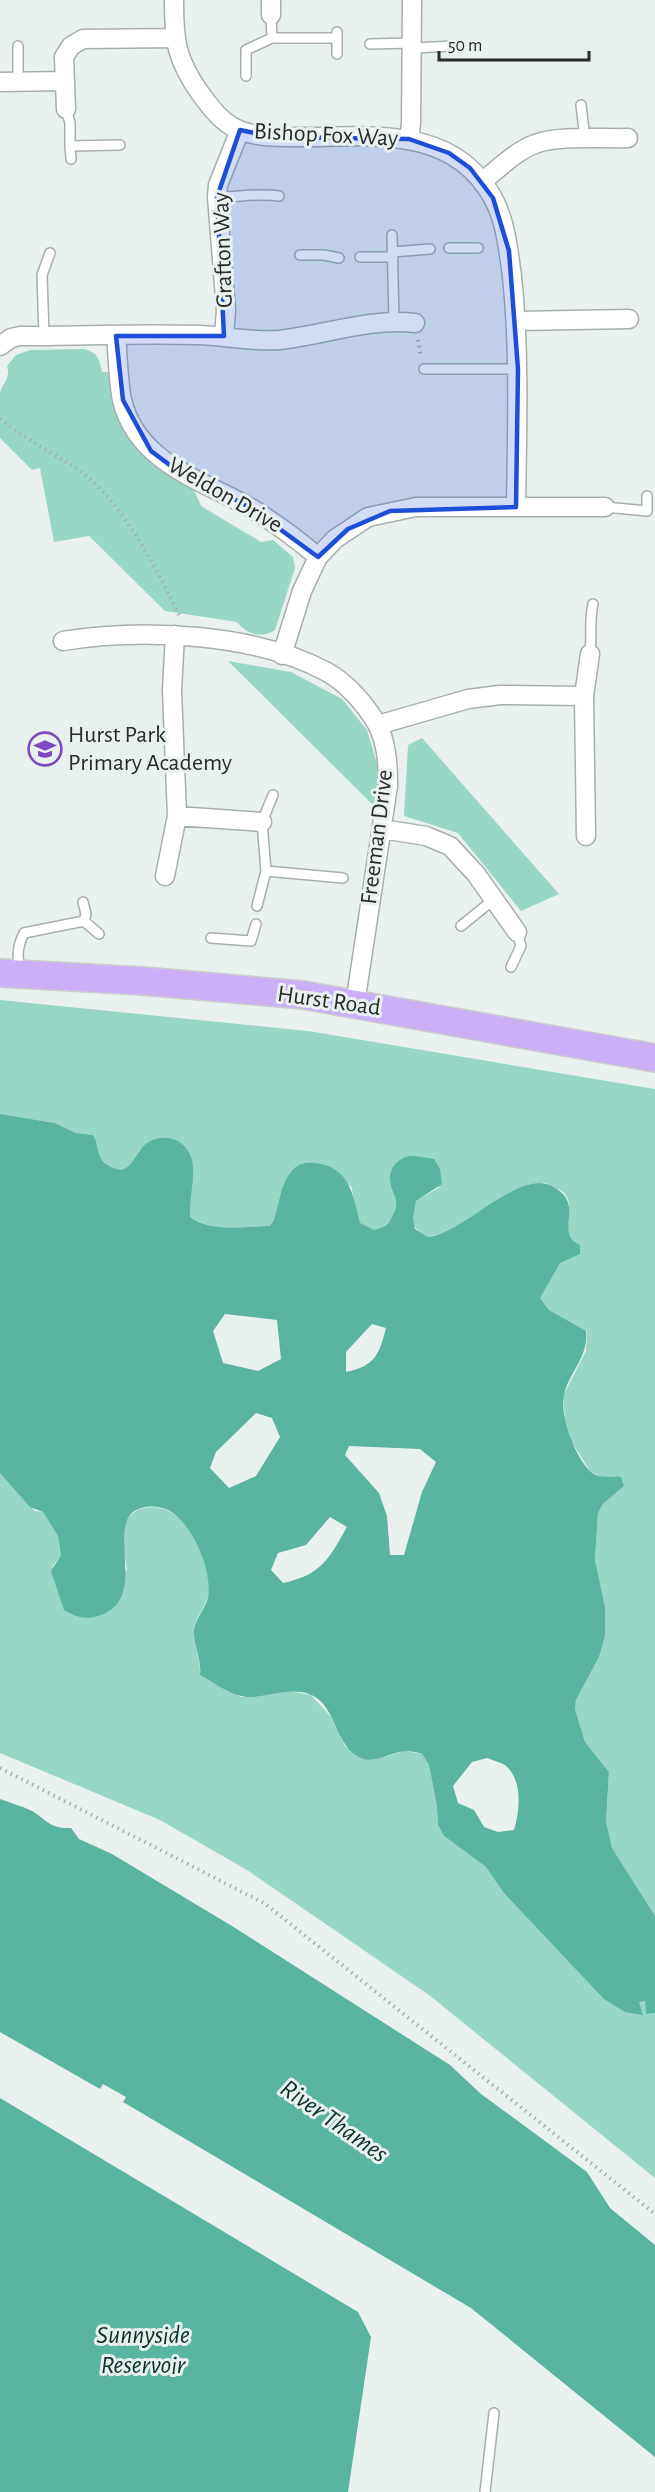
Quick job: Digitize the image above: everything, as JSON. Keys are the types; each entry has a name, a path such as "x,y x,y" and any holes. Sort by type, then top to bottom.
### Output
{"main road":[{"name":"Hurst Road","path":"10,974 143,981 303,995 549,1041 655,1058"}],"street":[{"name":"Bishop Fox Way","path":"174,0 174,38 184,67 211,109 225,122 240,130 274,137 409,139 431,144 470,168 482,182 502,219 517,321 516,507"},
{"path":"409,139 413,46 412,0"},
{"path":"66,110 64,57 70,46 83,39 174,38"},
{"path":"9,82 64,81"},
{"name":"Grafton Way","path":"224,336 226,310 217,197 218,185 240,130"},
{"path":"482,182 522,150 534,144 548,140 628,138"},
{"path":"517,321 629,319"},
{"name":"Grafton Way","path":"116,336 224,336 280,340 394,321 415,323"},
{"path":"0,346 11,338 116,336"},
{"name":"Weldon Drive","path":"116,336 123,400 134,428 151,451 175,469 251,508 291,535 318,557"},
{"path":"282,655 302,591 318,557 335,539 369,517 416,507 605,507"},
{"name":"Freeman Drive","path":"63,640 135,633 182,635 246,645 282,655 327,673 346,686 364,705 378,725 388,763 388,786 355,1004"},
{"path":"165,876 177,816 172,690 182,635"},
{"path":"585,836 584,696 590,654"},
{"path":"378,725 479,698 500,695 584,696"},
{"path":"177,816 262,822"},
{"path":"382,829 426,836 450,846 476,874 517,932"}],"lane":[{"path":"271,7 272,38"},
{"path":"246,76 246,50 272,38 337,35 338,54"},
{"path":"370,44 453,46"},
{"path":"9,82 18,46"},
{"path":"581,105 585,139"},
{"path":"66,110 70,123 70,159"},
{"path":"70,146 120,145"},
{"path":"217,197 242,197 257,193 279,196"},
{"path":"392,235 394,321"},
{"path":"448,248 478,248"},
{"path":"360,257 430,249"},
{"path":"44,336 42,275 50,253"},
{"path":"300,255 324,255 339,258"},
{"path":"424,369 518,369"},
{"path":"605,507 648,511 647,496"},
{"path":"590,654 592,636 590,615 593,604"},
{"path":"257,906 266,871 262,822 273,795"},
{"path":"266,871 343,878"},
{"path":"461,926 493,900"},
{"path":"83,902 87,914 84,921"},
{"path":"84,921 99,934"},
{"path":"10,974 24,933 84,921"},
{"path":"211,938 251,941 256,924"},
{"path":"511,967 520,946 517,932"},
{"path":"485,2492 494,2413"}],"path":[{"path":"415,323 424,369"},
{"path":"0,419 24,438 81,471 103,490 121,511 182,635"},
{"path":"0,1768 264,1903 655,2214"}],"highlighted area":[{"path":"240,130 274,137 409,139 449,153 470,168 493,198 509,251 518,369 516,507 390,511 348,529 318,557 251,508 175,469 151,451 123,400 116,336 224,336 217,197"}],"shaded area":[{"path":"84,349 97,357 102,372 108,372 115,411 123,428 153,465 193,488 201,506 261,542 273,540 293,557 295,568 275,630 260,635 245,630 237,622 165,611 89,536 54,542 40,468 32,470 0,438 0,393 7,377 7,366 16,355 30,350"},
{"path":"228,661 291,672 342,699 367,730 381,777 376,808"},
{"path":"422,738 559,894 521,911 458,833 404,816 408,745"},
{"path":"0,1000 308,1031 655,1089 655,1916 612,1848 606,1821 609,1772 585,1742 575,1709 576,1700 599,1657 605,1607 595,1560 598,1513 603,1504 624,1486 615,1476 602,1478 590,1471 570,1439 565,1420 563,1396 586,1351 587,1332 549,1310 540,1298 571,1241 568,1229 569,1203 567,1197 563,1192 545,1183 506,1195 451,1231 428,1237 413,1223 416,1201 440,1187 390,1177 398,1205 393,1217 377,1230 365,1228 360,1223 351,1185 274,1220 270,1226 218,1227 198,1223 190,1218 189,1209 140,1149 125,1169 111,1168 99,1158 93,1135 76,1133 55,1123 0,1114"},
{"path":"0,1473 35,1511 43,1512 58,1536 61,1555 52,1567 127,1571 123,1535 124,1526 130,1516 144,1508 158,1508 170,1512 190,1530 197,1542 209,1582 208,1597 194,1630 200,1675 241,1697 290,1691 311,1695 331,1717 345,1746 372,1760 405,1751 422,1754 429,1765 438,1825 444,1836 486,1867 503,1892 542,1930 643,2014 638,2002 645,2000 646,2014 655,2013 655,2178 429,1995 247,1870 160,1820 0,1753"}],"water":[{"path":"0,1114 55,1123 76,1133 93,1135 102,1160 118,1169 124,1169 129,1165 147,1143 155,1139 178,1141 184,1145 192,1159 190,1217 198,1222 218,1227 270,1226 288,1177 293,1169 308,1163 327,1166 343,1176 352,1193 360,1223 374,1230 387,1224 395,1211 396,1201 390,1178 396,1163 411,1156 434,1159 440,1169 442,1184 416,1201 413,1218 415,1229 428,1237 443,1233 458,1225 523,1186 538,1183 552,1186 562,1193 568,1201 569,1233 572,1240 580,1245 580,1254 560,1263 540,1298 549,1310 586,1331 585,1349 564,1395 566,1425 585,1466 598,1476 621,1477 624,1486 603,1504 598,1513 595,1560 605,1607 605,1635 599,1657 576,1700 575,1709 585,1742 609,1772 606,1821 612,1848 655,1916 655,2013 646,2014 645,2001 639,2002 643,2015 625,2012 604,1999 503,1892 486,1867 444,1836 438,1825 429,1765 422,1754 405,1751 376,1759 364,1759 354,1754 346,1746 325,1707 309,1694 282,1692 256,1697 241,1696 225,1690 200,1675 194,1630 208,1597 209,1586 199,1548 193,1536 177,1516 164,1508 155,1507 141,1508 133,1512 126,1522 124,1535 125,1582 121,1596 113,1608 98,1616 81,1617 64,1610 51,1571 61,1555 58,1536 43,1512 30,1507 0,1473","holes":["225,1314 277,1320 281,1359 258,1371 223,1363 213,1331","372,1324 386,1328 378,1352 370,1363 346,1372 346,1352","256,1413 272,1418 280,1437 256,1476 229,1488 210,1468 216,1452","349,1446 420,1449 436,1462 422,1492 404,1555 390,1555 387,1516 379,1493 345,1455","330,1517 347,1527 323,1564 296,1580 283,1583 271,1570 278,1553 306,1545","487,1758 505,1765 511,1771 517,1787 519,1805 514,1830 498,1832 484,1827 474,1810 458,1803 453,1786 472,1762"]},
{"name":"River Thames","path":"0,1799 32,1811 53,1825 71,1828 79,1839 112,1854 232,1926 450,2065 481,2094 587,2172 610,2208 655,2245 655,2457 471,2308 123,2102 126,2097 103,2084 100,2089 0,2032"},
{"name":"Sunnyside Reservoir","path":"0,2098 358,2312 371,2337 348,2492 0,2492"}],"place":[{"name":"Hurst Park Primary Academy","path":"45,749"}]}
